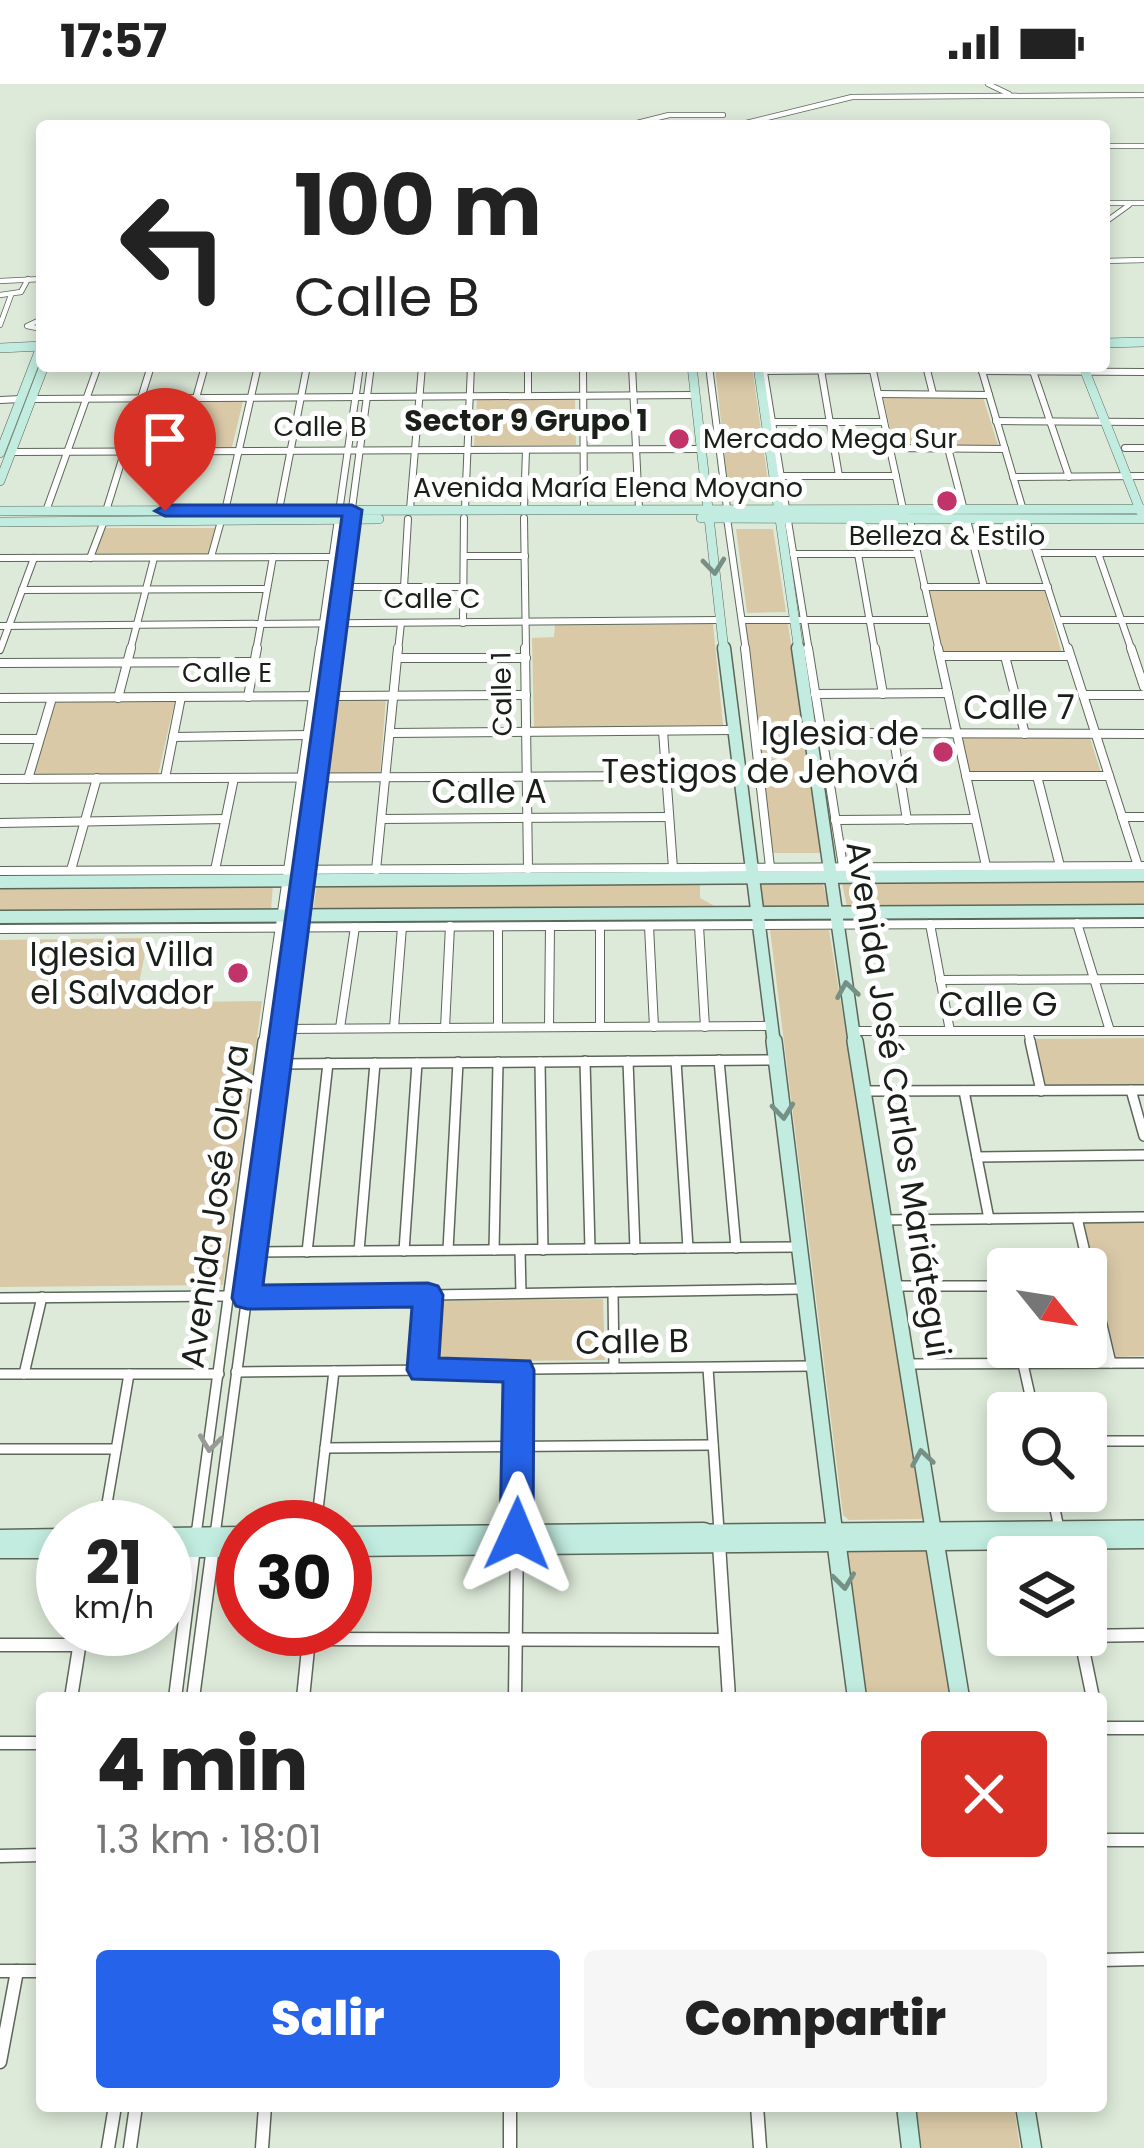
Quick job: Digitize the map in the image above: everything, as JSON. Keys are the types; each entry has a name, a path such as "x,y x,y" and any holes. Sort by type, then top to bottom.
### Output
{"street":[{"path":"847,84 852,97"},
{"path":"988,84 1014,96"},
{"path":"758,120 852,97 1144,95"},
{"path":"720,105 724,120"},
{"path":"689,114 690,120"},
{"path":"646,120 723,115"},
{"path":"1110,146 1144,146"},
{"path":"1110,203 1144,203"},
{"path":"1110,219 1131,203"},
{"path":"1110,261 1144,260"},
{"path":"0,281 36,279"},
{"path":"0,295 21,292 28,280"},
{"path":"0,325 10,295"},
{"path":"1110,338 1144,338"},
{"path":"0,344 36,344"},
{"path":"0,481 36,365"},
{"path":"1110,370 1144,372"},
{"path":"26,399 41,372"},
{"path":"46,511 96,372"},
{"path":"90,558 149,372"},
{"path":"196,398 203,372"},
{"path":"212,557 257,372"},
{"path":"279,510 306,372"},
{"name":"Avenida José Olaya","path":"176,1692 247,1298 343,587 359,372"},
{"name":"Avenida José Olaya","path":"354,450 370,372"},
{"path":"404,587 421,372"},
{"path":"464,623 471,372"},
{"path":"528,372 528,396"},
{"path":"583,372 584,509"},
{"path":"632,372 639,509"},
{"path":"693,372 749,873 759,919 856,1692"},
{"path":"710,372 770,867"},
{"name":"Avenida José Carlos Mariátegui","path":"762,372 835,820 836,918 959,1692"},
{"name":"Avenida José Carlos Mariátegui","path":"762,372 836,872"},
{"path":"820,372 839,476"},
{"path":"874,372 986,866"},
{"path":"928,372 933,394"},
{"path":"982,372 1142,869"},
{"path":"1033,372 1069,477"},
{"path":"1090,372 1144,496"},
{"path":"878,394 988,394"},
{"path":"0,400 695,395"},
{"path":"997,421 1144,422"},
{"path":"1110,421 1135,476 1143,514"},
{"path":"772,422 884,422"},
{"path":"890,448 1005,448"},
{"path":"948,448 984,587"},
{"path":"1125,448 1144,448"},
{"name":"Calle B","path":"6,452 701,449"},
{"name":"Calle 1","path":"526,450 528,869"},
{"path":"165,511 181,451"},
{"path":"781,476 896,476"},
{"path":"1013,477 1135,476"},
{"name":"Avenida María Elena Moyano","path":"524,514 584,509 708,513"},
{"name":"Avenida María Elena Moyano","path":"0,522 165,511 223,516 279,510 346,515"},
{"name":"Avenida María Elena Moyano","path":"0,511 105,516 1143,514"},
{"name":"Avenida José Olaya","path":"193,1692 227,1296 334,557 346,515"},
{"path":"1037,553 1144,553"},
{"path":"1083,695 1144,691 1098,553"},
{"path":"793,554 917,554"},
{"path":"858,554 883,694"},
{"path":"464,556 525,556"},
{"path":"248,697 273,557"},
{"path":"0,558 334,557"},
{"path":"0,650 4,626 34,558"},
{"path":"118,698 154,558"},
{"path":"343,587 464,587"},
{"path":"925,587 1048,587"},
{"path":"22,590 267,589"},
{"name":"Calle C","path":"4,626 720,620"},
{"path":"742,620 932,620"},
{"path":"1059,620 1144,620"},
{"path":"376,870 401,623"},
{"path":"940,656 1070,656"},
{"path":"1005,656 1025,734"},
{"path":"398,658 526,658"},
{"path":"0,663 254,662"},
{"path":"815,694 948,693"},
{"name":"Calle E","path":"0,698 526,695"},
{"path":"165,778 182,697"},
{"path":"28,779 52,698"},
{"path":"390,733 733,730"},
{"path":"662,731 674,868"},
{"name":"Calle 7","path":"821,733 1144,734"},
{"path":"892,733 907,820"},
{"path":"173,737 310,734"},
{"path":"0,739 39,739"},
{"path":"0,779 666,776"},
{"path":"966,776 1109,776"},
{"path":"1036,776 1060,866"},
{"path":"71,870 97,778"},
{"path":"215,870 234,778"},
{"name":"Calle A","path":"382,819 669,817"},
{"path":"1122,817 1144,817"},
{"path":"0,823 226,819"},
{"path":"835,820 976,819"},
{"path":"304,875 376,870 674,868 749,873 770,867 836,872 986,866 1142,869"},
{"path":"0,882 289,875 1142,869"},
{"path":"0,871 215,870 289,875"},
{"path":"0,929 1144,911"},
{"path":"0,917 281,922"},
{"path":"836,918 930,924 1144,923"},
{"path":"298,921 355,927 498,927 699,926 759,919"},
{"path":"1077,923 1110,1031"},
{"path":"930,924 950,1031"},
{"path":"445,1028 450,926"},
{"path":"549,1027 550,926"},
{"path":"600,926 600,1027"},
{"path":"650,926 654,1027"},
{"path":"699,926 705,1027"},
{"path":"340,1028 355,927"},
{"path":"394,1028 402,927"},
{"path":"498,927 498,1028"},
{"path":"940,980 1144,979"},
{"path":"282,1029 773,1026"},
{"name":"Calle G","path":"853,1031 1144,1031"},
{"path":"1028,1031 1041,1090"},
{"path":"719,1060 736,1248"},
{"path":"278,1064 777,1060"},
{"path":"585,1061 590,1249"},
{"path":"628,1061 634,1249"},
{"path":"676,1061 688,1248"},
{"path":"448,1250 458,1062"},
{"path":"494,1250 498,1062"},
{"path":"541,1062 543,1250"},
{"path":"307,1252 328,1063"},
{"path":"359,1251 375,1063"},
{"path":"404,1251 417,1063"},
{"path":"1131,1090 1144,1136"},
{"path":"862,1091 1144,1090"},
{"path":"964,1091 988,1219"},
{"path":"977,1157 1144,1154"},
{"path":"241,1197 260,1197"},
{"path":"884,1220 1144,1217"},
{"path":"1077,1218 1082,1248"},
{"path":"253,1252 797,1247"},
{"path":"520,1250 521,1293"},
{"path":"895,1286 987,1286"},
{"path":"247,1298 802,1288"},
{"path":"613,1292 614,1369"},
{"path":"423,1370 428,1295"},
{"path":"0,1298 227,1296"},
{"path":"25,1374 41,1297"},
{"path":"1107,1349 1111,1363"},
{"path":"1107,1363 1144,1363"},
{"path":"907,1364 987,1364"},
{"name":"Calle B","path":"236,1372 812,1366"},
{"path":"708,1368 729,1692"},
{"path":"515,1692 519,1370"},
{"path":"319,1500 334,1371"},
{"path":"0,1374 219,1374"},
{"path":"108,1500 129,1374"},
{"path":"1107,1441 1144,1441"},
{"path":"325,1448 713,1445"},
{"path":"0,1449 116,1449"},
{"path":"1094,1536 1144,1528"},
{"path":"372,1537 517,1540"},
{"path":"372,1546 517,1540 987,1537"},
{"path":"0,1539 36,1538"},
{"path":"1107,1540 1144,1539"},
{"path":"192,1540 216,1544"},
{"path":"192,1544 216,1540"},
{"path":"0,1550 36,1549"},
{"path":"1107,1635 1144,1635"},
{"path":"372,1636 725,1640"},
{"path":"0,1646 36,1646"},
{"path":"71,1692 78,1656"},
{"path":"304,1692 307,1656"},
{"path":"1084,1656 1092,1692"},
{"path":"1107,1728 1144,1728"},
{"path":"0,1743 36,1743"},
{"path":"1107,1840 1144,1840"},
{"path":"0,1856 36,1855"},
{"path":"1107,1960 1144,1960"},
{"path":"0,1971 36,1971"},
{"path":"0,2062 17,1971"},
{"path":"108,2148 114,2112"},
{"path":"130,2148 135,2112"},
{"path":"262,2148 265,2112"},
{"path":"509,2148 510,2112"},
{"path":"757,2112 760,2148"},
{"path":"907,2112 911,2148"},
{"path":"1026,2112 1032,2148"}],"shaded area":[{"path":"716,372 753,372 770,496 729,496"},
{"path":"883,397 983,397 998,445 894,446"},
{"path":"477,399 575,399 576,445 474,446"},
{"path":"144,401 243,401 232,447 129,448"},
{"path":"104,528 215,528 208,555 95,555"},
{"path":"736,529 773,529 786,612 747,613"},
{"path":"929,589 1044,589 1062,654 943,653"},
{"path":"713,624 723,725 534,728 532,638 554,637 555,625"},
{"path":"746,624 788,624 822,853 773,853"},
{"path":"386,698 380,774 322,775 332,699"},
{"path":"175,700 158,775 32,777 56,701"},
{"path":"962,738 1090,738 1101,773 970,773"},
{"path":"1144,879 1144,906 847,907 842,883"},
{"path":"822,881 828,902 824,908 770,909 761,903 759,885 764,882"},
{"path":"700,883 700,898 720,909 313,911 317,884"},
{"path":"273,884 271,911 0,912 0,887"},
{"path":"770,930 829,930 925,1514 921,1519 849,1520 843,1515"},
{"path":"148,938 135,1003 262,1001 223,1285 0,1287 0,940"},
{"path":"1144,1038 1144,1085 1046,1086 1036,1039"},
{"path":"1144,1221 1144,1356 1116,1357 1107,1319 1107,1248 1090,1248 1084,1222"},
{"path":"603,1299 605,1360 430,1362 433,1301"},
{"path":"928,1550 950,1692 864,1692 846,1551"},
{"path":"917,2112 1015,2112 1020,2148 922,2148"}],"place":[{"name":"Mercado Mega Sur","path":"679,439"},
{"name":"Belleza & Estilo","path":"947,501"},
{"name":"Iglesia de Testigos de Jehová","path":"943,752"},
{"name":"Iglesia Villa el Salvador","path":"238,973"}],"district":[{"name":"Sector 9 Grupo 1","path":"526,421"}],"route":[{"path":"165,511 352,510 247,1298 428,1295 423,1370 519,1370 517,1534"}]}
